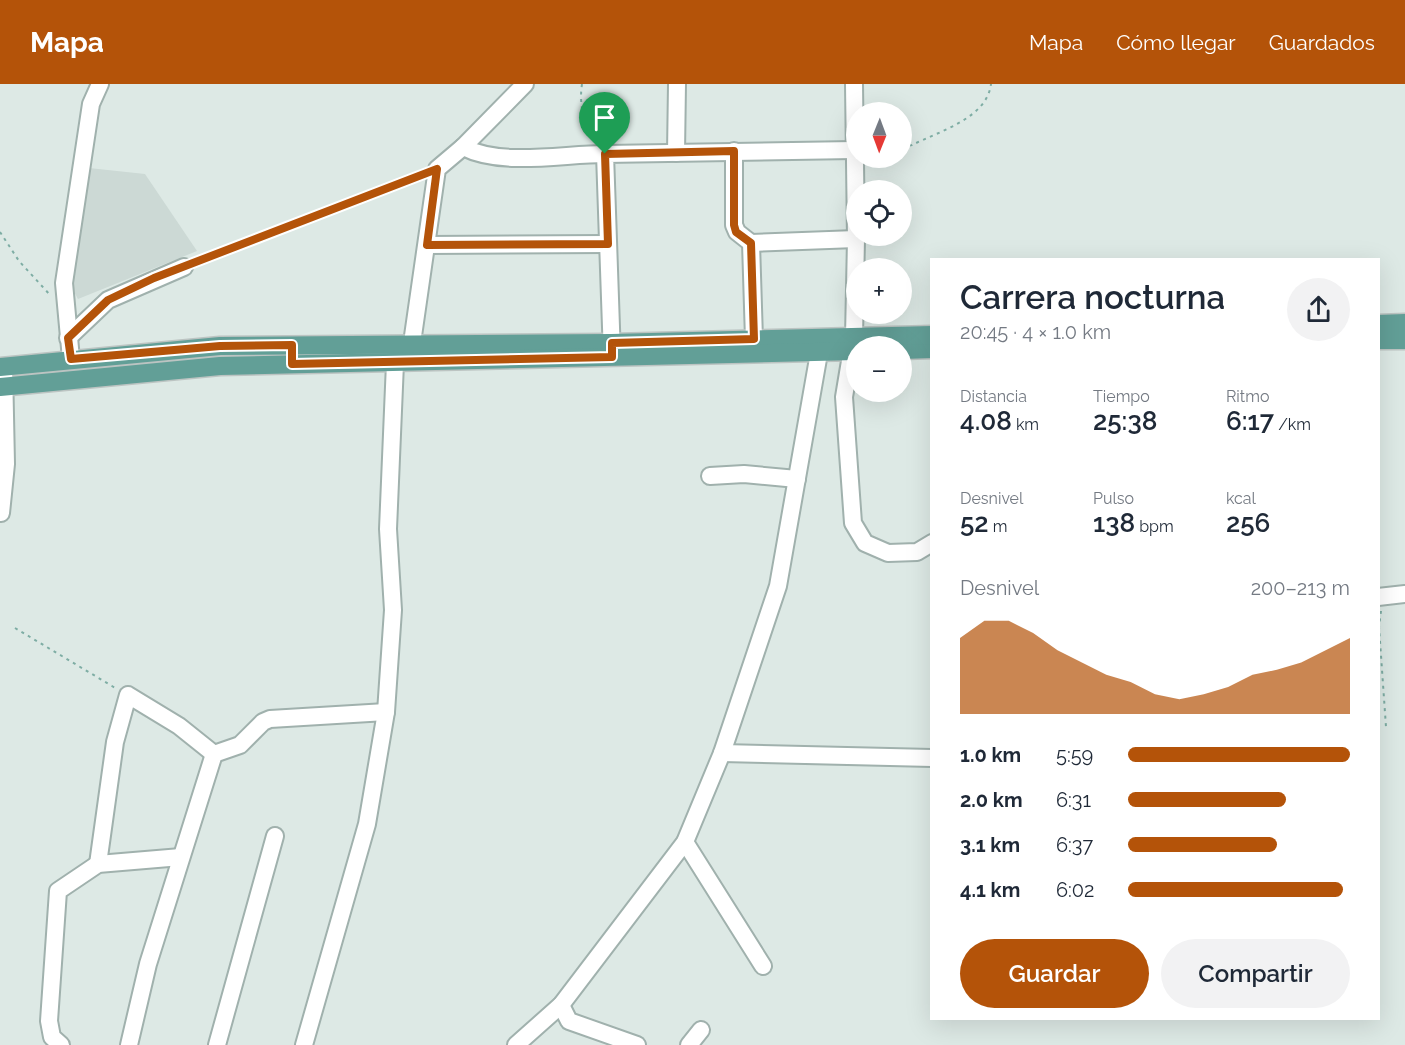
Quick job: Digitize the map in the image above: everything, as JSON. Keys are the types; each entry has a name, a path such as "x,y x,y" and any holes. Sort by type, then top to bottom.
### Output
{"main road":[{"path":"1380,324 1405,323"},
{"path":"912,338 930,335"},
{"path":"2,386 220,366 395,363 754,339 846,346"},
{"path":"1380,340 1405,340"},
{"path":"2,367 220,346 412,343 612,350 819,353 846,347"},
{"path":"292,345 292,364"},
{"path":"220,346 220,366"},
{"path":"912,350 930,349"}],"street":[{"path":"71,359 64,283 91,104 100,84"},
{"path":"412,343 437,169 463,147 525,84"},
{"path":"676,153 677,84"},
{"path":"854,84 854,102"},
{"path":"463,147 477,154 498,158 846,150"},
{"path":"734,151 734,225 736,232 751,243 846,239"},
{"path":"605,154 612,350"},
{"path":"751,243 754,339"},
{"path":"427,245 608,244"},
{"path":"853,336 856,246"},
{"path":"68,338 108,300 184,267"},
{"path":"516,1045 561,1005 685,842 722,753 778,586 819,353"},
{"path":"304,1045 367,824 386,712 393,610 388,529 395,363"},
{"path":"1,513 6,464 2,367"},
{"path":"846,386 844,397 853,523 865,543 888,553 917,552 930,544"},
{"path":"710,476 744,474 797,479"},
{"path":"1381,597 1405,594"},
{"path":"98,864 115,741 128,694 179,726 214,754"},
{"path":"214,754 240,745 262,722 270,719 386,712"},
{"path":"722,753 930,758"},
{"path":"129,1045 148,964 214,754"},
{"path":"217,1045 275,836"},
{"path":"685,842 763,966"},
{"path":"61,1045 52,1037 49,1021 58,891 98,864 181,857"},
{"path":"561,1005 569,1021 637,1045"},
{"path":"689,1045 701,1030"}],"path":[{"path":"582,84 580,100 583,116 605,154"},
{"path":"912,145 977,112 990,94 991,84"},
{"path":"184,267 437,169"},
{"path":"0,232 19,261 50,293 58,313 65,308"},
{"path":"1380,612 1381,597"},
{"path":"15,628 128,694"},
{"path":"1380,641 1386,727"}],"shaded area":[{"path":"89,168 145,174 197,251 78,299 72,288"}],"route":[{"path":"734,151 734,225 736,232 751,243 754,339 612,343 612,357 292,364 292,345 220,346 71,359 68,338 108,300 154,278 437,169 427,245 608,244 605,154 734,151"}]}
